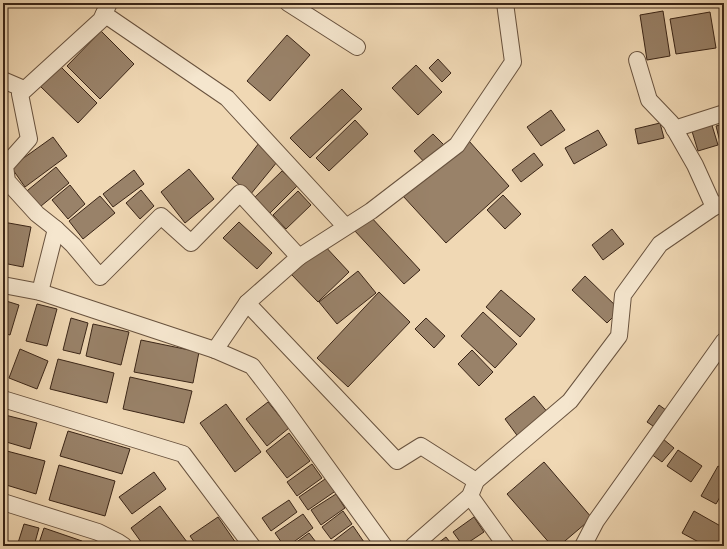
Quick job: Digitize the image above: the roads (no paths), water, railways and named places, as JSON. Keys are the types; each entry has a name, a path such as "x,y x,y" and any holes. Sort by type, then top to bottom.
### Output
{"street":[{"path":"288,3 357,47"},
{"path":"215,350 247,303 299,257 345,226 371,211 457,144 513,62 505,3"},
{"path":"299,257 240,193 191,243 161,216 100,277 73,245 37,214 7,181 5,166 29,139 20,94 101,20 106,8 227,98 345,226"},
{"path":"413,546 470,496 476,481 570,401 619,336 623,295 660,244 719,205 670,123 649,100 637,60"},
{"path":"3,80 24,89"},
{"path":"674,130 724,113"},
{"path":"40,292 56,229"},
{"path":"3,285 40,292 215,350 252,366 384,546"},
{"path":"247,303 397,461 421,446 476,481"},
{"path":"583,546 596,521 724,341"},
{"path":"3,399 183,454 252,546"},
{"path":"470,496 506,546"},
{"path":"3,502 98,532 124,546"}]}
